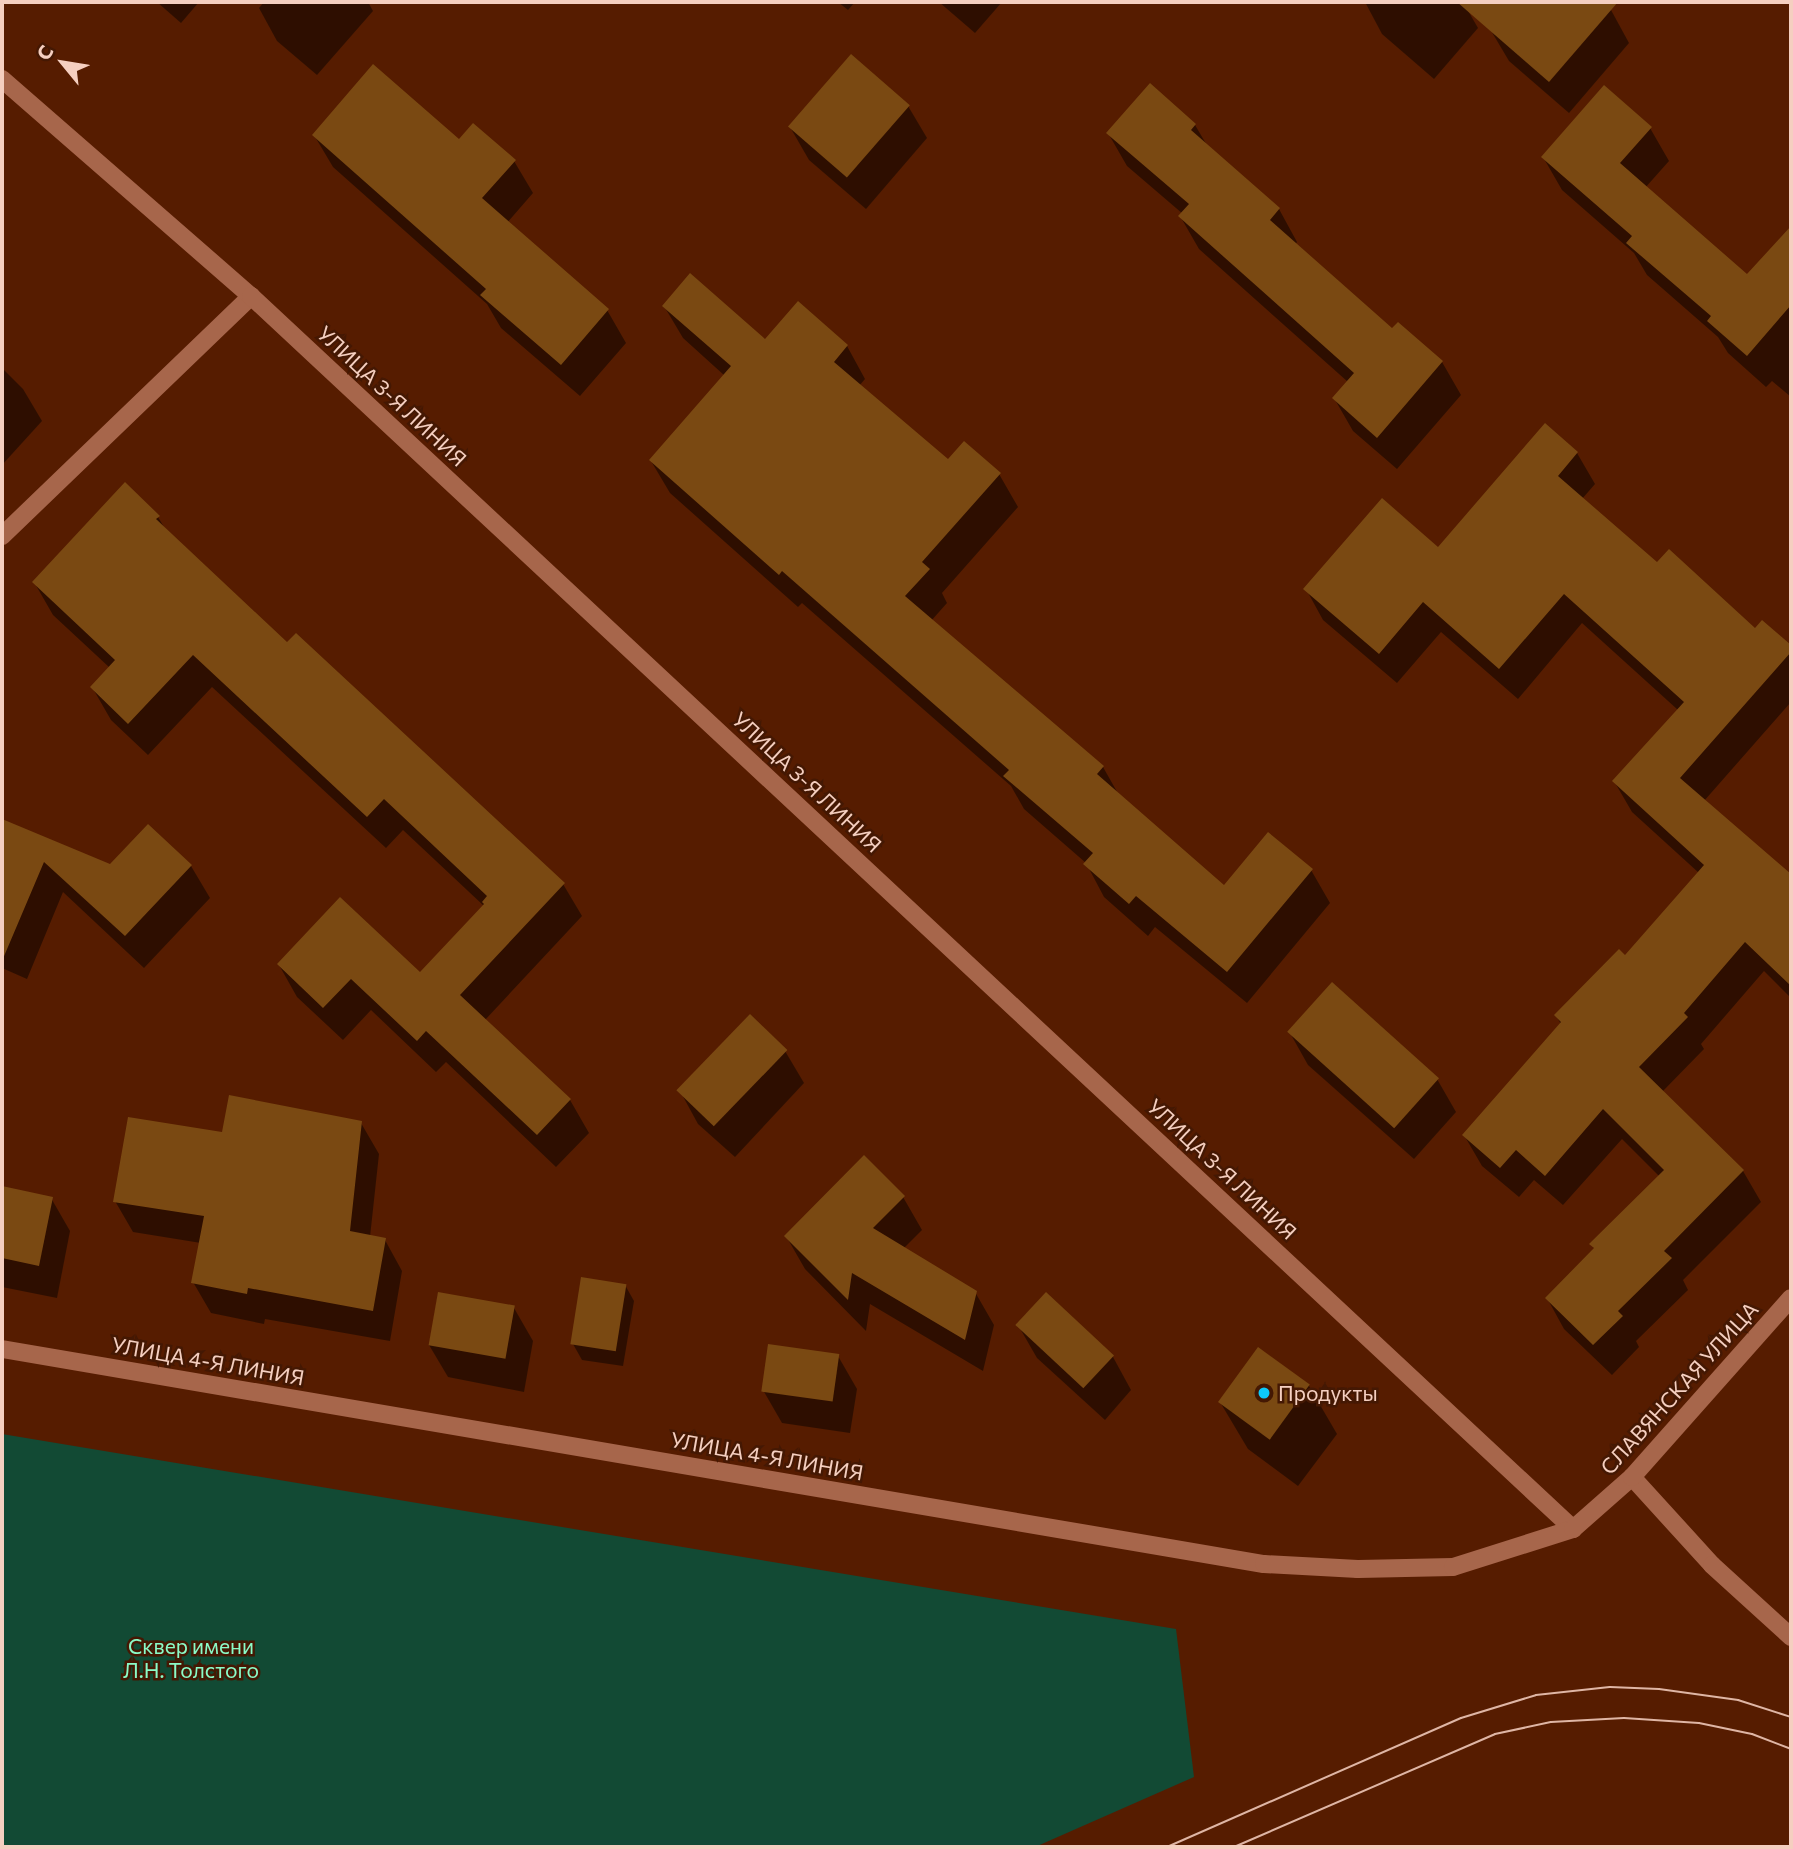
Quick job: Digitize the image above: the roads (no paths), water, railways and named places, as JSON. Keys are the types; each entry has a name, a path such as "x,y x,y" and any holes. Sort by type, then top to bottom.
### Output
{"street":[{"name":"УЛИЦА 3-Я ЛИНИЯ","path":"2,79 251,296 1573,1529"},
{"path":"2,536 251,296"},
{"name":"СЛАВЯНСКАЯ УЛИЦА","path":"1526,1546 1573,1529 1632,1478 1791,1298"},
{"name":"УЛИЦА 4-Я ЛИНИЯ","path":"2,1349 1264,1564 1358,1569 1453,1567 1526,1546"},
{"path":"1632,1478 1712,1566 1791,1637"}],"tram line":[{"path":"1167,1847 1461,1718 1536,1695 1610,1687 1659,1689 1738,1700 1791,1717"},
{"path":"1234,1847 1495,1734 1551,1722 1624,1718 1699,1723 1752,1734 1791,1749"}],"place":[{"name":"Продукты","path":"1264,1393"}],"park label":[{"name":"Сквер имени Л.Н. Толстого","path":"191,1658"}]}
